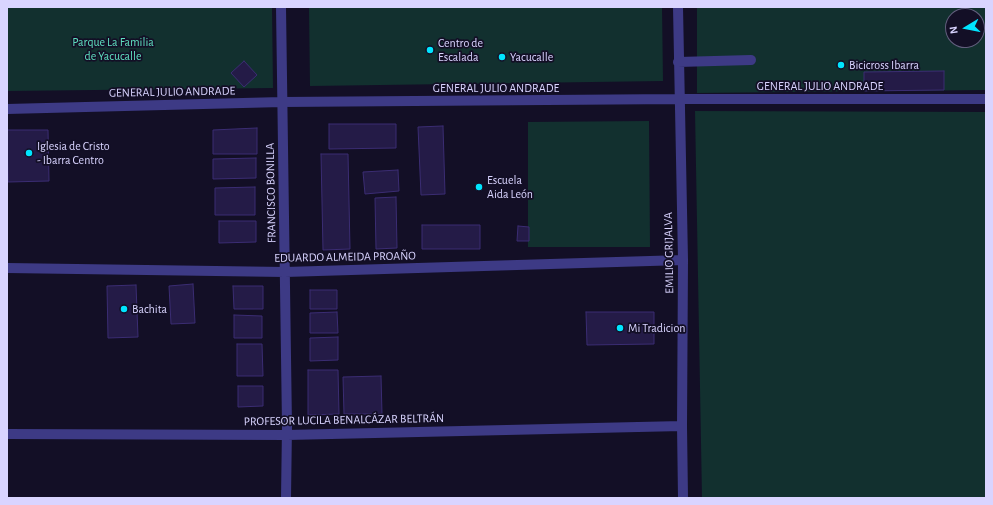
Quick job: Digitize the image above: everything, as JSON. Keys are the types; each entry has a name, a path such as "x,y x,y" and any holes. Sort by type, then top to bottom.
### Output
{"street":[{"name":"FRANCISCO BONILLA","path":"281,7 287,435 286,498"},
{"name":"EMILIO GRIJALVA","path":"678,7 683,260 683,498"},
{"path":"678,62 751,60"},
{"name":"GENERAL JULIO ANDRADE","path":"7,109 282,102 679,99 986,99"},
{"name":"EDUARDO ALMEIDA PROAÑO","path":"7,268 285,272 683,260"},
{"name":"PROFESOR LUCILA BENALCÁZAR BELTRÁN","path":"7,434 287,435 682,426"}],"green space":[{"name":"Parque La Familia de Yacucalle","path":"7,7 272,7 273,88 7,91"},
{"path":"309,7 662,7 663,81 310,86"},
{"name":"Bicicross Ibarra","path":"697,7 986,7 986,90 697,93"},
{"path":"695,111 986,112 986,498 702,498"},
{"path":"649,121 650,247 528,247 528,122"}],"building":[{"path":"244,61 257,75 244,87 231,73"},
{"path":"944,71 944,90 864,91 864,72"},
{"path":"329,124 396,124 396,148 329,149"},
{"path":"443,126 445,194 421,195 418,127"},
{"path":"257,128 257,154 213,154 213,130"},
{"path":"7,130 48,130 49,181 8,182"},
{"path":"321,154 348,154 350,249 323,250"},
{"path":"256,158 256,178 213,179 213,159"},
{"path":"398,170 399,191 365,194 363,172"},
{"path":"255,187 255,215 215,215 215,188"},
{"path":"396,197 397,248 376,249 375,198"},
{"path":"219,221 256,221 256,242 219,243"},
{"path":"422,225 480,225 480,249 422,249"},
{"path":"518,226 529,227 529,241 517,241"},
{"path":"193,284 195,323 171,324 169,286"},
{"path":"136,285 138,337 108,338 107,286"},
{"path":"233,286 263,286 263,309 234,309"},
{"path":"310,290 337,290 337,309 310,309"},
{"path":"337,312 338,333 310,333 310,313"},
{"name":"Mi Tradicion","path":"586,312 654,312 654,344 587,345"},
{"path":"234,315 262,316 262,338 234,338"},
{"path":"338,337 338,360 310,361 310,338"},
{"path":"237,344 262,344 263,376 237,376"},
{"path":"308,370 338,370 339,414 308,415"},
{"path":"381,376 382,414 344,414 343,377"},
{"path":"238,386 263,386 263,406 238,407"}],"place":[{"name":"Centro de Escalada","path":"430,50"},
{"name":"Yacucalle","path":"502,57"},
{"name":"Bicicross Ibarra","path":"841,65"},
{"name":"Iglesia de Cristo - Ibarra Centro","path":"29,153"},
{"name":"Escuela Aida León","path":"479,187"},
{"name":"Bachita","path":"124,309"},
{"name":"Mi Tradicion","path":"620,328"}]}
